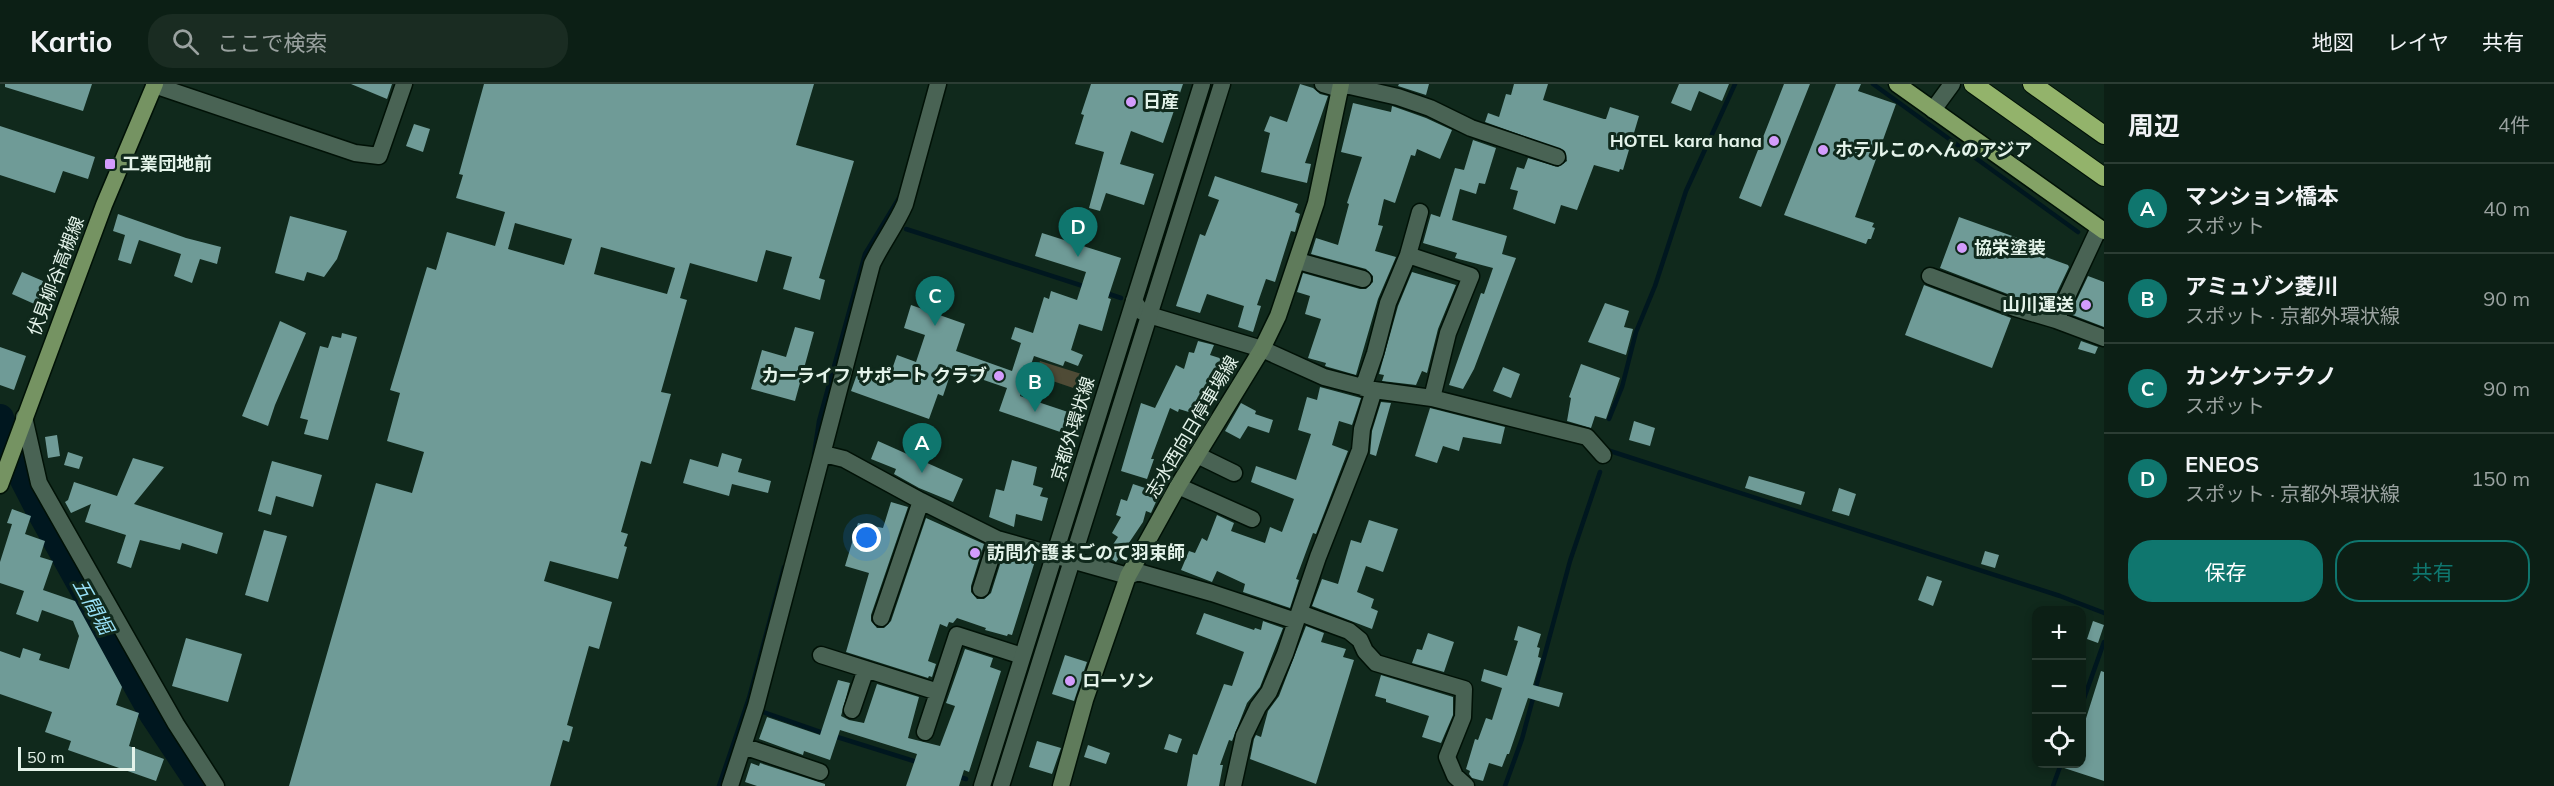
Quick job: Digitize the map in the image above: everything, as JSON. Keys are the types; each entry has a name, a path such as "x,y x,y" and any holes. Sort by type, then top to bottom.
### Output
{"highway":[{"path":"1897,84 2102,229"},
{"path":"1972,84 2104,177"},
{"path":"2032,84 2104,135"}],"main road":[{"name":"伏見柳谷高槻線","path":"3,472 104,205 155,85"},
{"name":"志水西向日停車場線","path":"1061,786 1085,700 1128,576 1178,486 1262,349 1278,316 1316,202 1341,86"}],"street":[{"path":"155,85 355,153 379,156 404,84"},
{"path":"730,786 755,710 872,264 886,236 898,222 905,204 938,84"},
{"name":"京都外環状線","path":"982,786 1202,84"},
{"name":"京都外環状線","path":"1002,786 1222,84"},
{"path":"1323,84 1398,97 1430,108 1471,128 1557,157"},
{"path":"1933,110 1952,84"},
{"path":"1233,786 1244,736 1258,707 1269,692 1360,450 1368,389 1388,303 1408,255 1420,212"},
{"path":"2056,320 2102,229"},
{"path":"1408,255 1471,276 1448,333 1432,398"},
{"path":"1298,261 1363,279"},
{"path":"1930,276 2104,338"},
{"path":"1134,301 1141,311 1149,315 1262,349 1324,377 1368,389 1432,398 1587,437 1603,455"},
{"path":"24,417 39,483 176,724 216,786"},
{"path":"824,454 844,459 998,539 1128,576 1138,572 1349,631 1360,640 1365,651 1376,663 1464,689 1462,717 1447,757 1455,776 1466,786"},
{"path":"1197,456 1234,473"},
{"path":"1178,486 1252,519"},
{"path":"881,618 921,501"},
{"path":"981,589 998,539"},
{"path":"925,732 957,635 1022,656"},
{"path":"821,655 938,692"},
{"path":"852,710 866,669"},
{"path":"743,746 820,772"}],"shaded area":[{"path":"1040,361 1088,376 1082,391 1035,375"}],"building":[{"path":"5,84 92,84 83,111 5,87"},
{"path":"351,84 392,84 387,99"},
{"path":"484,84 814,84 796,145 854,161 819,278 825,280 820,300 783,289 792,257 766,250 757,282 690,263 680,298 687,300 661,392 671,394 651,464 641,461 621,532 628,534 624,546 627,547 618,579 550,561 544,581 612,602 599,649 589,646 567,725 573,727 569,742 563,740 550,786 289,786 376,483 412,493 424,452 387,441 400,393 390,390 427,267 436,270 447,232 495,246 505,212 456,198 463,175 459,174","holes":["515,223 572,239 564,265 508,249","601,247 675,268 667,294 594,274"]},
{"path":"1091,84 1183,84 1163,143 1131,131 1120,164 1154,174 1144,205 1106,193 1100,211 1089,208 1104,152 1075,144 1084,115 1081,114"},
{"path":"1300,84 1328,96 1305,163 1311,164 1307,183 1261,172 1270,133 1264,131 1270,116 1287,122"},
{"path":"1399,84 1429,84 1426,95 1398,86"},
{"path":"1514,84 1548,84 1543,100 1604,119 1610,107 1639,116 1623,170 1620,169 1619,172 1594,165 1577,210 1561,205 1555,224 1513,209 1518,191 1510,189 1517,167 1524,169 1528,158 1558,167 1567,161 1565,151 1485,122 1488,113 1499,117 1506,94 1511,95"},
{"path":"1679,84 1729,84 1722,101 1699,91 1691,111 1671,103"},
{"name":"HOTEL kara hana","path":"1784,84 1810,84 1761,207 1739,198"},
{"path":"1836,84 1861,84 1858,91 1896,104 1855,217 1874,223 1872,227 1875,228 1871,239 1868,239 1866,244 1784,215"},
{"path":"1353,103 1391,112 1392,106 1452,130 1440,159 1417,149 1415,156 1411,155 1395,203 1384,199 1378,225 1383,226 1375,251 1396,257 1378,299 1356,375 1325,366 1326,363 1308,358 1321,319 1305,314 1310,296 1297,292 1303,273 1360,289 1366,289 1373,282 1373,276 1366,269 1311,254 1316,238 1338,245 1349,204 1347,203 1362,157 1341,152"},
{"path":"414,124 430,129 423,152 406,146"},
{"path":"0,126 95,157 88,179 63,171 55,193 0,175"},
{"path":"1473,140 1496,148 1485,184 1479,183 1476,194 1460,189 1452,220 1507,236 1502,254 1516,258 1474,369 1463,389 1449,385 1481,293 1484,294 1493,268 1455,258 1457,253 1423,243 1431,214 1440,217 1455,168 1464,170"},
{"path":"1215,176 1298,204 1295,212 1300,214 1295,232 1291,231 1275,282 1266,279 1257,305 1261,306 1253,332 1238,327 1244,306 1207,294 1200,313 1176,306 1200,234 1205,236 1219,200 1208,196"},
{"path":"118,214 186,238 221,247 217,264 200,259 192,283 174,276 181,254 139,240 131,264 118,260 125,235 113,231"},
{"path":"290,216 347,231 337,259 324,277 307,272 304,281 275,273"},
{"path":"1959,217 2035,244 2032,252 2068,265 2050,307 2018,298 1940,268"},
{"path":"1042,233 1121,258 1108,298 1111,299 1102,331 1079,324 1071,350 1083,355 1078,366 1065,361 1063,366 1034,356 1020,396 1071,413 1072,418 1066,434 999,411 1007,388 952,369 943,396 938,394 929,419 851,391 857,374 887,384 897,355 916,362 925,335 904,328 911,305 965,324 956,351 1012,371 1021,343 1011,339 1015,327 1033,333 1044,297 1049,299 1051,291 1077,300 1086,272 1035,256"},
{"path":"22,272 50,284 41,307 12,294"},
{"path":"1412,272 1456,285 1438,329 1427,373 1422,371 1416,385 1382,381 1384,375 1379,374 1398,306"},
{"name":"山川運送","path":"2088,276 2104,282 2104,327 2070,314"},
{"path":"1924,285 2011,318 1992,368 1905,335"},
{"path":"1605,303 1629,311 1624,327 1633,329 1626,355 1588,342"},
{"path":"280,321 306,333 268,426 242,416"},
{"path":"795,327 814,332 795,401 751,389 762,350 786,357"},
{"path":"342,333 357,337 328,440 304,434 308,420 300,418 320,346 328,348 332,336 341,338"},
{"path":"1198,341 1214,345 1210,355 1235,363 1227,386 1219,383 1217,390 1206,386 1192,413 1179,409 1178,412 1170,408 1151,459 1154,459 1147,479 1121,471 1141,403 1155,408 1176,365 1184,369 1189,352 1194,353"},
{"path":"2081,341 2098,347 2095,354 2078,349"},
{"path":"0,347 26,356 14,390 0,385"},
{"path":"1581,364 1620,378 1606,419 1595,416 1591,428 1567,421 1571,398 1569,397"},
{"path":"1503,367 1520,374 1511,398 1493,391"},
{"path":"1320,387 1361,398 1352,425 1339,421 1332,445 1348,451 1296,579 1299,580 1290,608 1243,592 1245,584 1217,571 1212,582 1181,570 1189,551 1195,553 1202,538 1207,541 1217,515 1234,523 1231,531 1265,543 1270,527 1282,532 1294,499 1251,482 1256,466 1296,480 1311,434 1298,430 1307,397 1317,400"},
{"path":"1381,402 1391,403 1376,456 1370,454 1372,431"},
{"path":"1241,403 1256,411 1255,414 1273,420 1269,433 1248,426 1240,439 1225,431"},
{"path":"1430,408 1505,427 1501,444 1463,437 1459,451 1443,446 1437,463 1415,456"},
{"path":"1634,421 1655,428 1650,446 1629,440"},
{"path":"57,435 60,456 48,458 45,437"},
{"path":"878,441 963,479 953,502 919,488 894,474 896,469 871,459"},
{"path":"68,452 83,457 79,469 64,465"},
{"path":"722,453 742,459 738,472 771,481 768,493 732,484 729,496 683,483 690,459 718,467"},
{"path":"133,458 164,467 134,504 223,533 217,554 182,543 180,550 140,540 131,568 117,563 126,535 85,522 91,504 71,513 65,502 68,500 74,482 117,496"},
{"path":"1012,460 1037,467 1033,485 1043,488 1040,496 1048,498 1042,521 1016,514 1014,527 989,517 996,489 1004,491"},
{"path":"272,461 322,475 313,507 276,496 271,515 258,511"},
{"path":"1749,476 1805,492 1801,505 1745,488"},
{"path":"1133,484 1160,493 1151,513 1146,511 1143,522 1116,562 1106,555 1118,537 1112,533 1121,517 1116,515 1121,499 1127,501"},
{"path":"1839,488 1856,494 1849,516 1832,511"},
{"path":"891,502 908,507 871,615 871,621 877,628 884,628 891,621 926,518 984,544 971,586 971,592 977,599 984,599 991,593 1004,552 1035,561 1012,635 1007,636 985,630 986,628 957,618 953,623 949,622 947,627 940,624 928,661 936,664 932,677 928,678 846,652 869,573 845,566 858,523 883,528"},
{"path":"12,509 31,516 25,534 45,541 40,557 53,561 43,590 75,601 122,687 116,705 139,713 129,746 164,759 156,781 68,750 71,741 45,732 52,712 0,694 0,651 20,658 23,648 41,654 39,660 69,669 79,636 73,621 42,610 38,622 16,614 24,591 0,583 0,562 12,524 7,523"},
{"path":"1369,520 1398,529 1383,572 1366,566 1357,592 1374,599 1371,608 1378,611 1372,629 1312,606 1322,579 1338,584 1351,540 1361,543"},
{"path":"264,530 287,536 268,602 245,595"},
{"path":"1985,551 1999,555 1995,568 1981,564"},
{"path":"1927,576 1942,581 1933,606 1918,600"},
{"path":"1204,613 1254,630 1255,628 1261,630 1263,621 1283,628 1260,687 1247,703 1232,741 1229,740 1220,765 1223,765 1219,786 1187,786 1193,754 1197,755 1224,684 1232,686 1244,652 1196,634"},
{"path":"2093,621 2104,625 2098,643 2087,639"},
{"path":"1306,626 1324,633 1321,642 1346,649 1343,657 1354,660 1316,784 1250,759 1254,739 1256,735 1261,737 1268,711 1279,696"},
{"path":"1518,626 1541,634 1537,647 1540,648 1538,657 1541,658 1533,685 1563,693 1559,707 1528,698 1509,754 1502,767 1489,763 1483,781 1472,778 1470,771 1466,769 1475,739 1478,740 1486,718 1492,720 1502,688 1481,681 1484,669 1507,676 1518,641 1514,640"},
{"path":"1428,633 1454,642 1444,672 1412,663 1417,649 1422,650"},
{"path":"186,638 242,654 228,702 172,686"},
{"path":"965,649 993,658 990,667 1001,671 969,772 964,770 959,786 906,786 917,754 840,730 830,760 804,751 803,755 759,739 767,717 820,735 838,680 850,683 841,716 849,720 864,723 877,684 919,697 908,738 940,746 955,706 946,703"},
{"name":"ローソン","path":"1065,655 1087,662 1074,701 1052,694"},
{"path":"2101,671 2104,672 2104,781 2064,768 2086,768 2086,718"},
{"path":"1381,675 1453,697 1453,715 1441,743 1422,737 1429,716 1386,702 1386,699 1375,696"},
{"path":"1169,734 1182,739 1177,753 1164,749"},
{"path":"1037,741 1061,748 1052,774 1029,767"},
{"path":"1088,745 1110,753 1106,764 1084,757"},
{"path":"751,763 759,766 760,763 825,784 825,786 757,786 745,782"}],"waterway":[{"path":"1609,419 1622,387 1636,332 1655,286 1686,191 1735,84"},
{"path":"1873,84 2078,232"},
{"path":"814,455 819,421 865,254 899,198"},
{"path":"906,229 1086,287"},
{"path":"1106,293 1121,298"},
{"name":"五間堀","path":"0,418 19,470 39,509 153,714 201,786"},
{"path":"1607,450 2060,596 2104,613"},
{"path":"1505,786 1522,739 1570,561 1600,472"},
{"path":"719,786 749,698 784,567"},
{"path":"2086,693 2104,642"},
{"path":"757,710 826,734"},
{"path":"834,736 920,763"},
{"path":"2053,786 2060,768"},
{"path":"957,776 966,779"}],"place":[{"name":"日産","path":"1131,102"},
{"name":"HOTEL kara hana","path":"1774,141"},
{"name":"ホテルこのへんのアジア","path":"1823,150"},
{"name":"工業団地前","path":"110,164"},
{"name":"協栄塗装","path":"1962,248"},
{"name":"ENEOS","path":"1078,257"},
{"name":"山川運送","path":"2086,305"},
{"name":"カンケンテクノ","path":"935,326"},
{"name":"カーライフ サポート クラブ","path":"999,376"},
{"name":"アミュゾン菱川","path":"1035,412"},
{"name":"マンション橋本","path":"922,473"},
{"name":"訪問介護まごのて羽束師","path":"975,553"},
{"name":"ローソン","path":"1070,681"}]}
